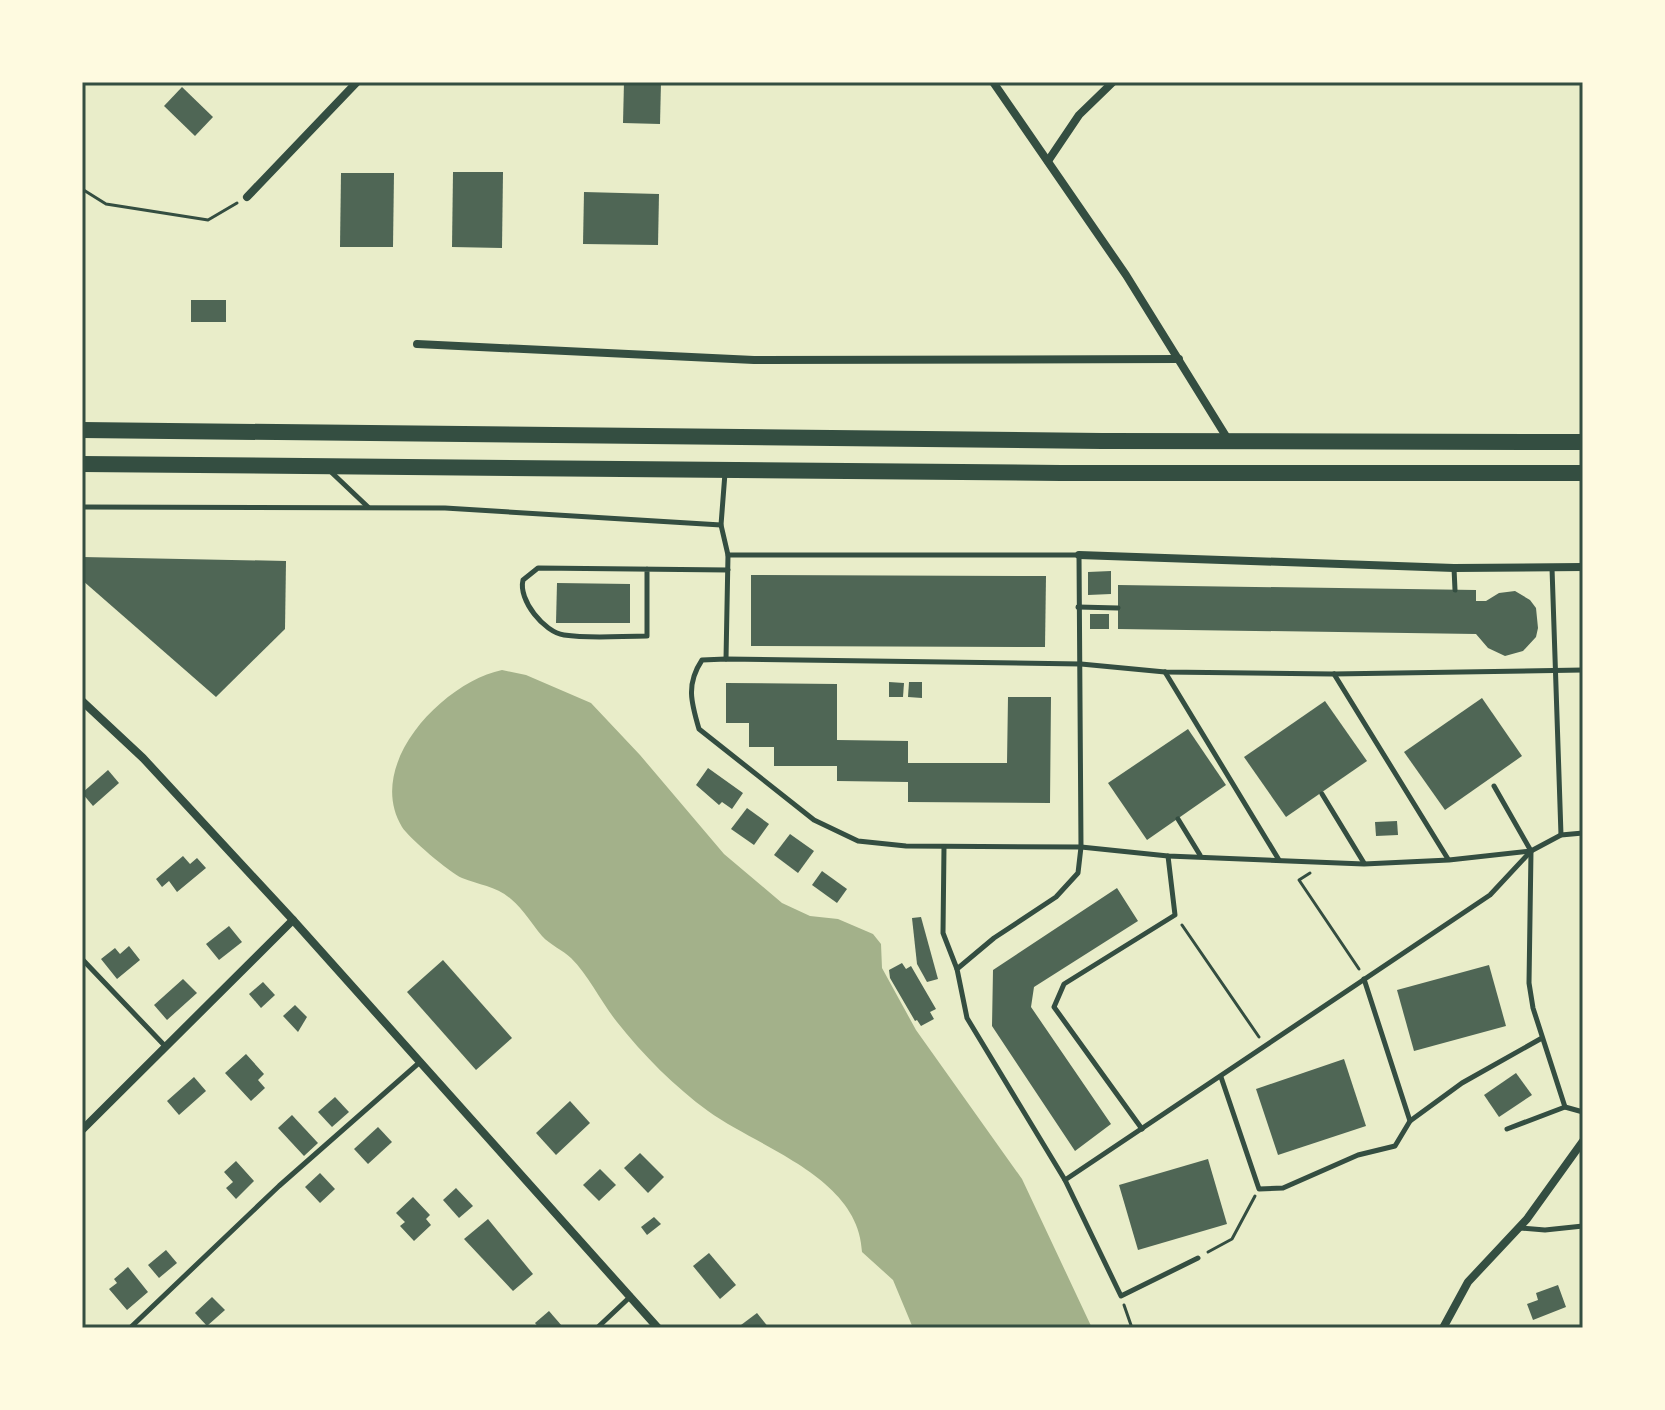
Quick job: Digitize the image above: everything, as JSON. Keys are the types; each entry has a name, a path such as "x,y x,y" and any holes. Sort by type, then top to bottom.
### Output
{"highway":[{"path":"82,430 1230,442 1583,442"},
{"path":"82,464 1061,473 1583,473"}],"street":[{"path":"247,197 357,82"},
{"path":"993,82 1179,359 1230,442"},
{"path":"1048,161 1079,115 1113,82"},
{"path":"417,344 754,360 1179,359"},
{"path":"1079,555 1454,568 1583,567"},
{"path":"82,701 143,758 293,920 632,1295 658,1328"},
{"path":"82,1130 293,920"},
{"path":"1443,1328 1468,1282 1519,1228 1583,1141"}],"lane":[{"path":"326,467 369,508"},
{"path":"726,469 721,525 728,555 726,659"},
{"path":"82,507 445,508 721,525"},
{"path":"728,555 1079,555 1081,847 1078,873 1056,897 994,938 957,969"},
{"path":"1552,567 1561,835"},
{"path":"647,569 647,636 560,635 529,609 521,594 523,580 538,568 647,569 728,570"},
{"path":"1454,568 1455,590"},
{"path":"1078,607 1118,608"},
{"path":"1531,851 1449,860 1364,864 1168,856 1081,847 944,847 858,841 814,820 699,729 693,709 691,677 702,660 726,659 1081,664 1165,672 1333,674 1583,670"},
{"path":"1165,672 1279,861"},
{"path":"1333,674 1449,860"},
{"path":"1494,786 1531,851 1529,983 1542,1038 1565,1107"},
{"path":"1322,794 1364,864"},
{"path":"1178,819 1201,855"},
{"path":"1065,1180 1490,895 1531,851 1561,835 1583,833"},
{"path":"944,847 943,933 957,969 967,1018 1065,1180 1121,1296 1198,1258"},
{"path":"1142,1129 1054,1007 1064,984 1175,915 1168,856"},
{"path":"82,959 165,1047"},
{"path":"1364,979 1410,1121"},
{"path":"1221,1077 1259,1189 1283,1188 1358,1155 1395,1146 1410,1121 1462,1083 1542,1038"},
{"path":"130,1328 279,1186 421,1061"},
{"path":"1507,1129 1565,1107 1583,1112"},
{"path":"1519,1228 1545,1230 1583,1226"},
{"path":"597,1328 632,1295"}],"path":[{"path":"82,189 106,204 208,220 247,197"},
{"path":"1325,863 1299,880 1364,979"},
{"path":"1175,915 1266,1047"},
{"path":"1198,1258 1232,1239 1259,1189"},
{"path":"1127,1315 1132,1328"}],"shaded area":[{"path":"502,670 526,675 591,703 640,755 724,854 782,903 810,916 838,919 873,934 881,944 882,968 916,1030 1022,1179 1092,1328 913,1328 893,1280 862,1252 857,1226 844,1204 825,1184 803,1167 729,1125 684,1092 627,1034 577,965 542,936 516,903 499,891 456,875 406,832 393,803 393,778 402,753 416,729 435,708 457,691 479,678"}],"building":[{"path":"624,82 661,82 660,124 623,123"},
{"path":"182,87 213,117 195,136 164,106"},
{"path":"453,172 503,172 502,248 452,247"},
{"path":"341,173 394,173 393,247 340,247"},
{"path":"584,192 659,194 658,245 583,244"},
{"path":"191,300 226,300 226,322 191,322"},
{"path":"82,557 286,561 285,629 216,697 82,580"},
{"path":"1111,571 1111,594 1088,595 1088,572"},
{"path":"751,575 1046,576 1045,647 751,646"},
{"path":"557,583 630,584 630,623 556,623"},
{"path":"1118,585 1476,590 1476,601 1486,601 1499,593 1515,591 1530,600 1536,608 1538,628 1536,637 1523,651 1505,656 1488,648 1476,634 1118,629"},
{"path":"1090,614 1109,614 1109,629 1090,629"},
{"path":"889,682 904,683 903,697 889,697"},
{"path":"909,682 922,682 922,698 908,697"},
{"path":"726,683 837,684 837,740 908,741 908,763 1007,763 1008,697 1051,697 1050,803 908,802 908,782 837,781 837,766 774,766 774,747 749,747 749,723 726,723"},
{"path":"1482,698 1522,756 1445,810 1404,752"},
{"path":"1325,701 1367,761 1286,817 1244,757"},
{"path":"1188,729 1226,785 1147,840 1108,783"},
{"path":"708,768 743,793 732,809 722,802 719,805 696,785"},
{"path":"108,770 119,783 93,806 82,793"},
{"path":"747,808 769,824 754,845 731,829"},
{"path":"1397,821 1398,835 1376,836 1375,822"},
{"path":"790,834 814,851 798,873 774,855"},
{"path":"183,856 190,864 197,858 206,868 177,892 169,881 162,887 156,879"},
{"path":"822,871 847,889 837,903 812,885"},
{"path":"1117,888 1138,921 1034,987 1031,1007 1111,1124 1075,1151 992,1026 993,970"},
{"path":"921,917 938,979 927,982 917,964 912,918"},
{"path":"229,926 242,942 219,960 206,944"},
{"path":"129,946 140,960 117,979 101,959 115,948 120,954"},
{"path":"443,960 512,1038 476,1070 407,992"},
{"path":"902,963 906,969 911,966 936,1009 930,1012 934,1019 921,1026 890,978 889,970"},
{"path":"1489,965 1506,1026 1414,1051 1397,990"},
{"path":"183,979 197,993 167,1020 154,1005"},
{"path":"263,982 275,995 261,1008 249,994"},
{"path":"295,1005 307,1017 298,1032 283,1016"},
{"path":"246,1054 264,1074 258,1080 265,1088 251,1101 225,1073"},
{"path":"1344,1059 1366,1126 1278,1155 1256,1089"},
{"path":"1516,1073 1532,1095 1499,1117 1484,1095"},
{"path":"194,1077 206,1091 179,1115 167,1101"},
{"path":"335,1097 349,1112 332,1127 318,1112"},
{"path":"570,1101 590,1123 556,1155 536,1133"},
{"path":"292,1115 318,1143 304,1156 278,1128"},
{"path":"378,1127 392,1142 368,1164 354,1149"},
{"path":"640,1153 664,1177 648,1193 624,1168"},
{"path":"1208,1159 1227,1224 1138,1250 1119,1185"},
{"path":"236,1161 254,1181 236,1199 226,1188 233,1182 224,1172"},
{"path":"600,1169 616,1185 599,1201 583,1185"},
{"path":"320,1173 335,1189 320,1203 305,1187"},
{"path":"456,1188 473,1206 459,1218 443,1200"},
{"path":"413,1197 430,1215 426,1219 431,1225 414,1241 400,1226 405,1222 396,1213"},
{"path":"654,1217 661,1224 647,1235 641,1227"},
{"path":"488,1219 533,1274 513,1291 464,1239"},
{"path":"166,1250 177,1263 159,1278 148,1265"},
{"path":"709,1253 736,1285 720,1299 693,1266"},
{"path":"128,1267 148,1292 127,1310 109,1289 117,1283 114,1279"},
{"path":"1558,1285 1566,1307 1533,1320 1527,1304 1538,1300 1536,1293"},
{"path":"212,1297 225,1310 207,1326 195,1313"},
{"path":"549,1311 562,1326 539,1328 535,1323"},
{"path":"757,1313 769,1328 737,1328"}]}
